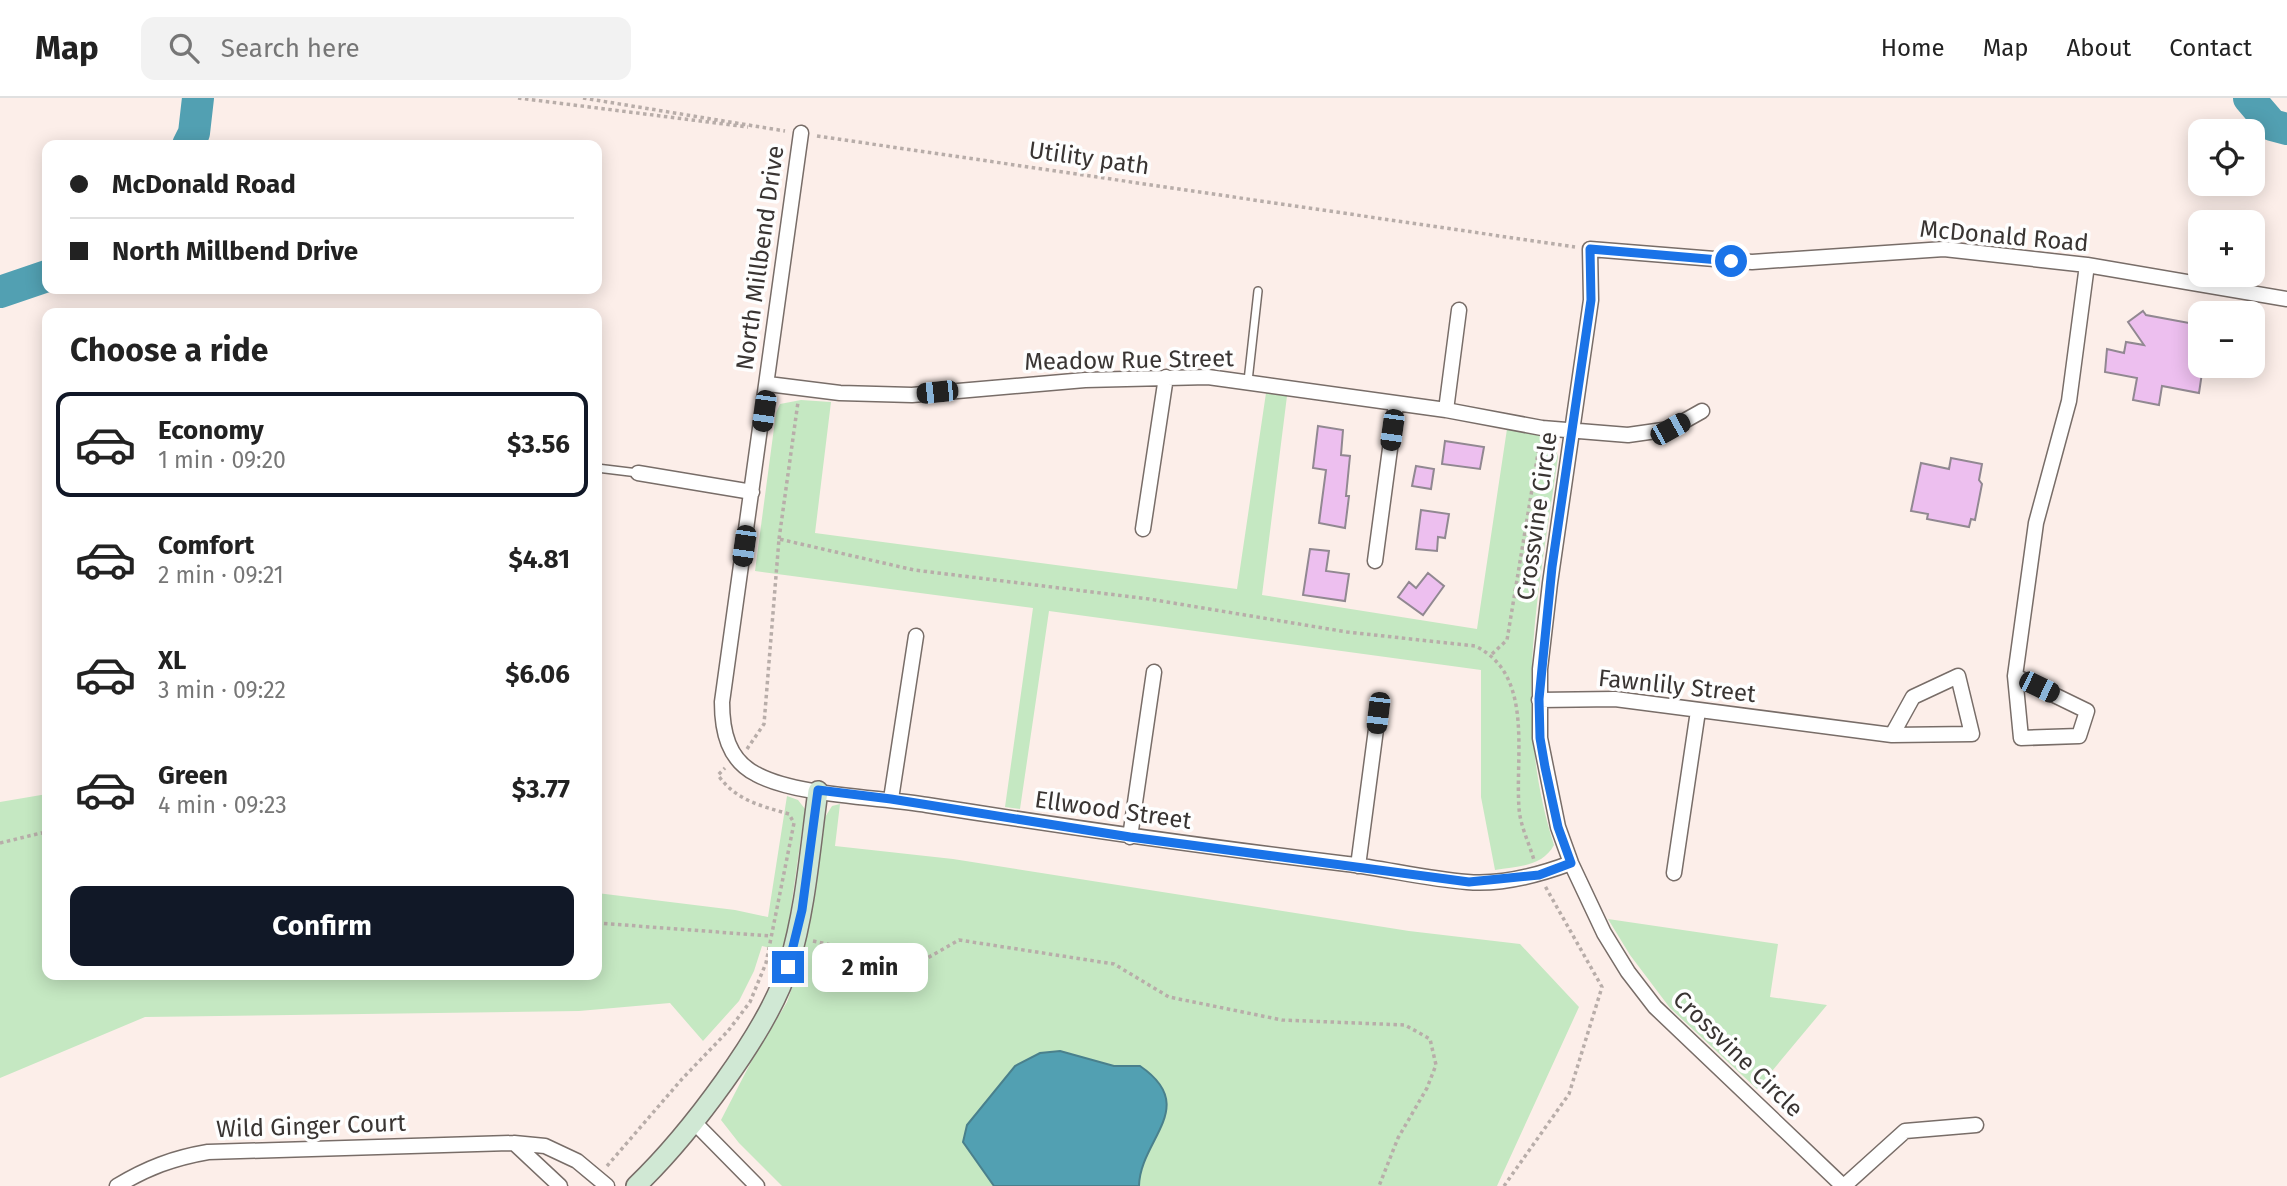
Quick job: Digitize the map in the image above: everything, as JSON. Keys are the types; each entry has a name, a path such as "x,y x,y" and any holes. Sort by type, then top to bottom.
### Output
{"street":[{"name":"North Millbend Drive","path":"725,680 801,133"},
{"name":"McDonald Road","path":"1590,249 1752,262 1944,249 2087,265 2287,299"},
{"name":"Crossvine Circle","path":"1590,249 1591,300 1549,595 1539,699 1540,738 1558,827 1571,863 1604,933 1628,972 1655,1007 1844,1186"},
{"path":"2015,676 2087,711 2079,736 2021,738 2015,676 2036,523 2069,401 2087,265"},
{"path":"1446,410 1459,310"},
{"path":"1143,529 1166,377"},
{"name":"Meadow Rue Street","path":"768,384 799,389 912,394 1036,383 1208,377 1446,410 1542,428 1628,435 1670,429 1702,411"},
{"path":"1375,561 1396,404"},
{"path":"638,473 752,492"},
{"path":"891,799 916,636"},
{"path":"1130,837 1154,672"},
{"name":"Fawnlily Street","path":"1539,699 1615,699 1892,735 1972,734 1958,676 1913,697 1892,735"},
{"name":"Ellwood Street","path":"725,680 722,730 736,758 752,773 773,783 1130,837 1469,882 1539,875 1571,863"},
{"path":"1674,873 1698,711"},
{"path":"1359,866 1378,713"},
{"path":"636,1186 666,1156 730,1072 770,1007 788,967 796,937 818,790"},
{"path":"693,1121 757,1186"},
{"path":"1844,1186 1905,1131 1976,1125"},
{"path":"514,1143 560,1186"},
{"name":"Wild Ginger Court","path":"117,1186 149,1167 176,1157 208,1152 514,1143 545,1146 577,1161 602,1181"}],"lane":[{"path":"1248,381 1258,291"},
{"path":"602,469 638,473"}],"path":[{"path":"518,98 801,133"},
{"name":"Utility path","path":"583,98 801,133 1590,249"},
{"path":"602,1181 615,1160 682,1079 728,1031 750,1002 766,963 794,823 789,814 751,803 727,788 718,775 751,747 764,724 779,539 799,389"},
{"path":"1492,654 1507,640 1542,428"},
{"path":"779,539 914,570 1149,600 1347,632 1475,646 1492,654 1507,674 1517,701 1519,811 1539,875 1602,987 1569,1094 1504,1186"},
{"path":"0,843 42,833"},
{"path":"602,923 796,937 858,951 901,973 959,940 1114,964 1169,996 1282,1020 1405,1025 1430,1039 1436,1065 1427,1088 1398,1138 1379,1186"}],"green space":[{"path":"1266,393 1287,396 1262,595 1477,629 1507,429 1533,432 1546,436 1551,441 1558,457 1537,603 1531,699 1541,795 1554,845 1543,858 1529,864 1495,870 1481,797 1481,670 1049,611 1020,809 1005,807 1033,608 755,571 776,413 780,404 801,400 831,402 815,533 1237,589"},
{"path":"42,795 42,980 602,980 602,894 735,910 768,917 787,796 798,800 805,809 789,922 808,927 822,822 832,806 840,804 835,846 953,859 1409,931 1520,944 1579,1007 1497,1186 782,1186 739,1143 721,1120 751,1062 787,1002 803,956 762,946 754,971 739,1001 703,1041 670,1003 579,1011 145,1017 0,1078 0,802"},
{"path":"1608,919 1778,944 1770,997 1827,1005 1757,1089 1670,1008 1630,955"}],"water":[{"path":"1060,1051 1114,1066 1140,1066 1157,1081 1165,1095 1166,1110 1142,1169 1139,1186 994,1186 963,1142 967,1125 1015,1066 1040,1053"}],"building":[{"path":"2143,311 2146,315 2188,323 2188,378 2201,378 2199,393 2162,386 2159,405 2133,400 2137,378 2105,372 2107,349 2124,353 2126,342 2144,345 2128,322"},
{"path":"1318,426 1343,430 1341,455 1350,456 1345,528 1319,523 1326,470 1313,468"},
{"path":"1445,441 1484,447 1480,469 1442,464"},
{"path":"1951,458 1982,464 1979,480 1982,484 1975,520 1971,519 1969,527 1927,519 1928,514 1911,511 1921,463 1949,469"},
{"path":"1416,466 1434,469 1431,489 1412,486"},
{"path":"1421,510 1449,514 1445,538 1438,537 1437,551 1416,549"},
{"path":"1310,549 1329,551 1326,571 1349,574 1345,601 1303,595"},
{"path":"1428,573 1444,586 1423,615 1398,597 1409,582 1416,588"}],"waterway":[{"path":"190,140 194,133 198,98"},
{"path":"2249,98 2272,125 2287,129"},
{"path":"0,292 42,278"}],"route":[{"path":"788,967 802,910 818,790 1130,837 1469,882 1539,875 1571,863 1558,827 1545,767 1540,738 1539,699 1552,567 1591,300 1590,249 1731,261"}]}
